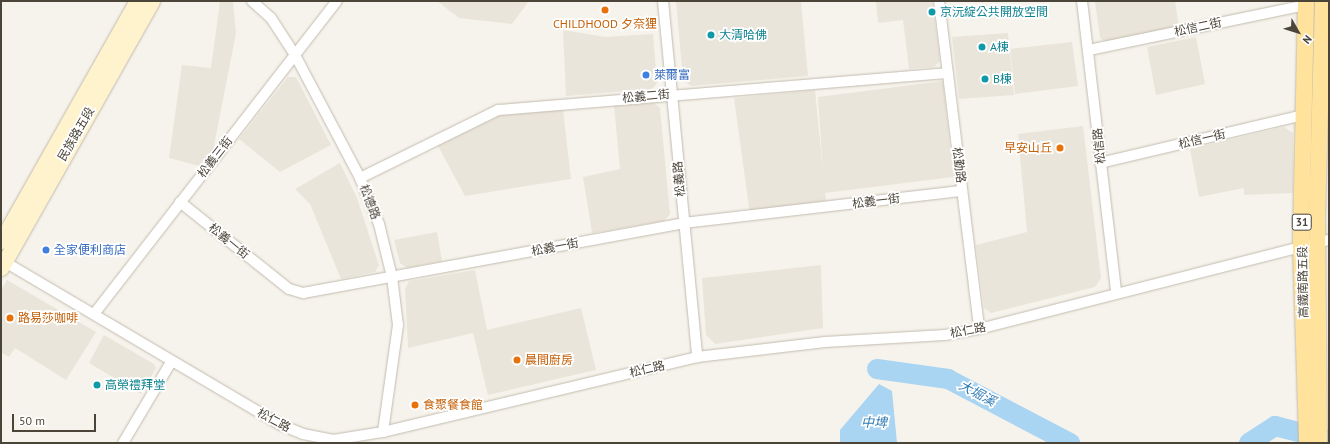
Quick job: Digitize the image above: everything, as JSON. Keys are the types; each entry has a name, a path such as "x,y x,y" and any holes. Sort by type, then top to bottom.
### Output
{"main road":[{"name":"民族路五段","path":"1,241 137,1"},
{"name":"民族路五段","path":"3,265 152,1"},
{"name":"高鐵南路五段","path":"1320,443 1323,241 1323,1"},
{"name":"高鐵南路五段","path":"1306,3 1301,247 1307,443"}],"street":[{"name":"松德路","path":"252,1 271,18 295,55 360,178 379,224 392,277 398,325 383,432"},
{"name":"松義三街","path":"94,314 337,1"},
{"name":"松義路","path":"663,1 697,357"},
{"name":"松勤路","path":"939,1 979,329"},
{"name":"松信路","path":"1082,1 1089,50 1100,163 1116,292"},
{"name":"松信二街","path":"1089,50 1306,3"},
{"name":"松義二街","path":"360,178 498,110 671,94 947,73"},
{"name":"松信一街","path":"1100,163 1303,115"},
{"name":"松義一街","path":"180,202 289,290 303,294 684,223 962,191"},
{"name":"松仁路","path":"3,265 94,314 171,362 303,434 333,440 383,432 697,357 825,342 945,335 979,329 1116,292 1323,241"},
{"path":"123,443 171,362"}],"shaded area":[{"path":"220,1 233,1 236,33 212,156 203,167 169,158 182,65 211,68"},
{"path":"437,1 529,1 512,24 459,18"},
{"name":"大清哈佛","path":"676,1 801,1 808,76 691,86 683,80"},
{"path":"876,1 932,1 940,61 934,67 909,69 903,20 878,23"},
{"path":"1095,1 1175,1 1179,27 1106,42 1100,38"},
{"path":"563,30 605,37 653,34 657,83 652,89 566,96"},
{"path":"1008,33 1014,95 959,99 952,37"},
{"path":"1196,37 1205,84 1156,95 1147,47"},
{"path":"1072,42 1078,86 1015,94 1010,49"},
{"path":"288,77 296,77 331,145 280,172 239,139"},
{"path":"943,81 953,177 825,193 827,206 750,215 734,98 815,90 823,172 818,97"},
{"path":"654,103 660,108 670,214 664,221 592,233 583,177 620,169 614,106"},
{"path":"563,110 571,179 465,196 438,146 501,115"},
{"path":"1083,126 1101,278 1095,287 991,313 984,308 976,245 1027,232 1018,134"},
{"path":"1284,127 1293,133 1293,193 1244,195 1244,188 1199,197 1190,149"},
{"path":"340,163 357,198 379,265 375,272 341,279 310,204 295,189"},
{"path":"437,232 442,261 407,268 400,263 394,240"},
{"path":"821,265 823,328 715,344 706,335 702,278"},
{"path":"475,270 487,330 581,308 596,370 488,395 473,333 408,348 405,289 409,281"},
{"path":"7,280 96,332 66,380 15,348 9,357 1,352 1,290"},
{"path":"104,335 154,364 156,368 141,394 89,363"}],"water":[{"name":"中埤","path":"879,384 892,391 897,443 840,443 840,430"}],"waterway":[{"name":"大堀溪","path":"877,369 948,379 1070,443"},
{"name":"大堀溪","path":"1249,443 1275,426 1329,440"}],"place":[{"name":"CHILDHOOD 夕奈狸","path":"605,10"},
{"name":"京沅綻公共開放空間","path":"932,12"},
{"name":"大清哈佛","path":"711,35"},
{"name":"A棟","path":"982,47"},
{"name":"萊爾富","path":"646,75"},
{"name":"B棟","path":"985,79"},
{"name":"早安山丘","path":"1060,148"},
{"name":"全家便利商店","path":"46,250"},
{"name":"路易莎咖啡","path":"10,318"},
{"name":"晨間廚房","path":"517,360"},
{"name":"高榮禮拜堂","path":"97,385"},
{"name":"食聚餐食館","path":"415,405"}]}
